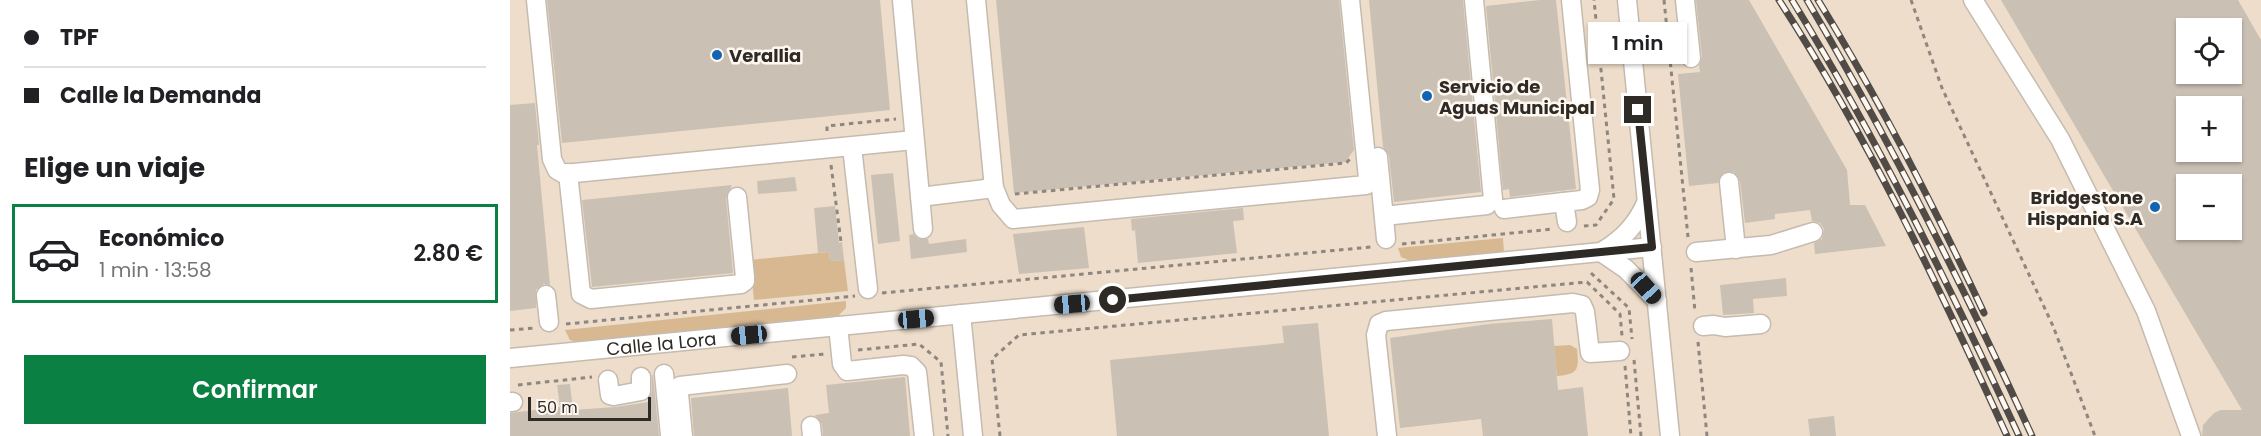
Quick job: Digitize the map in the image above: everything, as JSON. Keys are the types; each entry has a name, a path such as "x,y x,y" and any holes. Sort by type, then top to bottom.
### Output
{"street":[{"path":"536,0 552,159 557,170 568,173 914,140"},
{"path":"902,0 923,229"},
{"path":"976,0 994,188 1001,205 1013,219 1366,185 1368,178 1350,0"},
{"path":"1362,0 1387,243"},
{"path":"1384,216 1487,205 1493,199 1474,0"},
{"path":"1627,0 1670,436"},
{"path":"1685,0 1689,58"},
{"path":"1973,0 2060,139 2126,270 2146,311 2191,436"},
{"path":"1504,209 1582,200 1588,197 1590,190 1581,3"},
{"path":"841,148 866,292"},
{"path":"568,173 581,294 591,299 741,284 745,281 745,276 738,197"},
{"path":"1729,182 1736,249"},
{"path":"920,197 994,188"},
{"path":"1647,201 1639,219 1629,232 1601,252 1626,269 1657,301"},
{"path":"1564,202 1567,226"},
{"path":"1691,253 1771,245 1813,232"},
{"name":"Calle la Lora","path":"510,358 1652,247"},
{"path":"546,295 550,324"},
{"path":"1387,436 1377,335 1379,324 1386,321 1573,303 1582,305 1586,312 1590,353 1622,351"},
{"path":"961,314 973,436"},
{"path":"1699,326 1725,327 1761,324"},
{"path":"838,326 842,364 847,371 903,365 911,366 917,372 924,436"},
{"path":"664,374 670,436"},
{"path":"683,436 680,386 731,374 787,374"},
{"path":"608,380 610,395 622,395 641,391 640,377"}],"path":[{"path":"1664,0 1699,326 1707,436"},
{"path":"1911,0 1942,88 2053,326 2095,436"},
{"path":"510,330 866,292 1596,225 1614,199 1581,3"},
{"path":"841,243 841,148 827,126 898,119"},
{"path":"1015,194 1346,163 1353,155"},
{"path":"1000,436 992,359 1019,334 1587,282 1620,314 1631,436"},
{"path":"919,344 941,362 948,436"}],"shaded area":[{"path":"510,0 2261,0 2261,436 510,436"},
{"path":"1503,238 1504,252 1411,261 1401,257 1398,248"},
{"path":"829,252 830,261 844,260 848,291 754,300 750,260"},
{"path":"846,301 846,308 838,316 576,342 570,340 565,330"},
{"path":"1570,345 1577,349 1576,369 1570,374 1557,376 1554,346"}],"building":[{"name":"Verallia","path":"547,0 880,0 890,110 562,143"},
{"path":"996,0 1339,0 1354,150 1345,162 1014,193"},
{"name":"Servicio de Aguas Municipal","path":"1369,0 1463,0 1481,192 1394,202 1389,156 1383,147"},
{"path":"1556,0 1576,189 1510,197 1509,189 1503,190 1486,6"},
{"path":"1696,0 1749,0 1847,170 1850,205 1865,205 1886,246 1815,254 1814,243 1822,239 1824,229 1820,223 1812,221 1810,210 1775,214 1775,219 1745,223 1740,181 1734,172 1723,173 1718,183 1689,186 1678,74 1700,72 1699,65 1702,57"},
{"name":"Bridgestone Hispania S.A","path":"2001,0 2238,0 2261,40 2261,436 2202,436 2203,425 2214,413 2221,410 2242,410"},
{"path":"535,103 550,285 544,284 536,290 536,308 510,311 510,105"},
{"path":"893,173 900,241 878,244 871,175"},
{"path":"795,177 797,191 758,194 757,181"},
{"path":"732,185 726,198 733,273 592,287 582,200"},
{"path":"835,206 839,243 842,242 844,260 830,261 829,252 818,253 814,208"},
{"path":"1243,208 1244,220 1233,221 1237,253 1138,263 1135,230 1132,231 1131,219"},
{"path":"1084,227 1089,268 1019,274 1013,234"},
{"path":"913,234 919,239 928,239 929,244 966,239 967,252 911,259 909,235"},
{"path":"1786,278 1787,296 1753,299 1754,313 1723,315 1720,285"},
{"path":"1552,319 1558,390 1583,387 1588,436 1483,436 1481,419 1400,428 1390,338 1489,324"},
{"path":"1318,323 1329,436 1117,436 1110,360 1284,343 1282,326"},
{"path":"652,375 659,436 510,436 510,413 560,407 557,385 570,384 573,410 616,407 649,402"},
{"path":"905,377 910,436 823,436 822,424 815,415 829,413 826,385"},
{"path":"788,388 792,436 694,436 691,398"},
{"path":"1834,416 1836,436 1810,436 1808,419"}],"railway":[{"path":"1779,0 1843,105 1901,214 2007,436"},
{"path":"1792,0 1854,106 1912,215 2019,436"},
{"path":"1807,0 1868,107 1925,215 2032,436"},
{"path":"1818,0 1906,154 1984,313"}],"place":[{"name":"Verallia","path":"717,55"},
{"name":"Servicio de Aguas Municipal","path":"1427,96"},
{"name":"Bridgestone Hispania S.A","path":"2155,207"}],"route":[{"path":"1113,300 1652,247 1638,110"}]}
